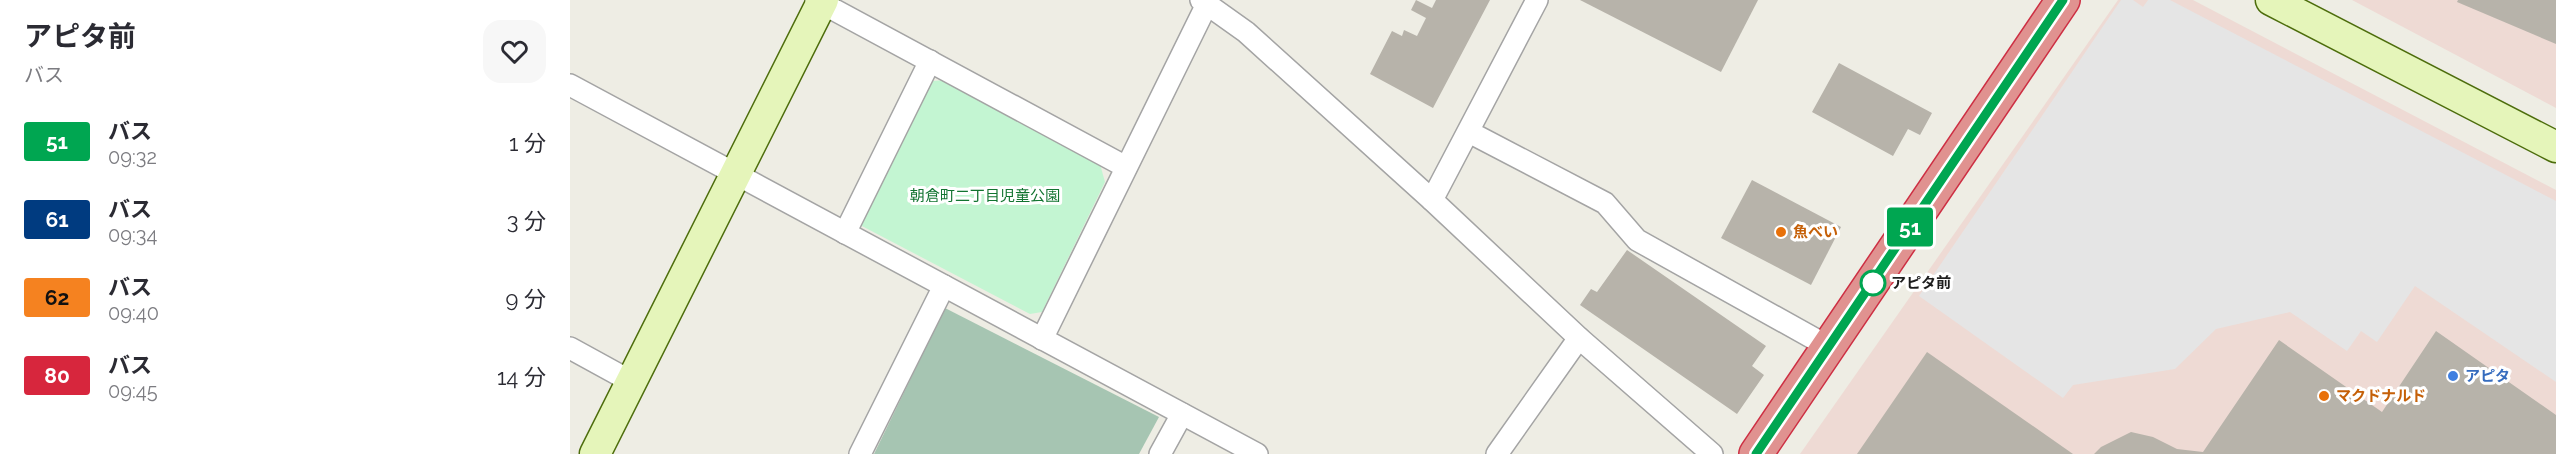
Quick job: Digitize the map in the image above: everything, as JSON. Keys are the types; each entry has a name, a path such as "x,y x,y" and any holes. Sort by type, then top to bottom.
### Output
{"highway":[{"path":"1756,454 2063,0"}],"street":[{"path":"1432,200 1537,0"},
{"path":"2271,0 2556,147"},
{"path":"595,454 820,1 1126,167"},
{"path":"1042,339 1204,2 1246,32 1432,200 1579,338 1712,454"},
{"path":"845,232 930,61"},
{"path":"570,85 1257,454"},
{"path":"1469,132 1605,203 1637,240 1829,347"},
{"path":"860,454 944,286"},
{"path":"1497,454 1579,338"},
{"path":"570,348 632,381"},
{"path":"1160,454 1182,414"}],"shaded area":[{"path":"2118,0 2193,0 2556,190 2556,454 1800,454"},
{"path":"2121,0 2133,0 2143,7 2148,0 2170,0 2556,201 2556,382 2415,286 2377,342 2361,331 2347,351 2290,312 2216,329 2175,369 2073,385 2063,398 1919,296"},
{"path":"2352,0 2556,0 2556,108"}],"green space":[{"name":"朝倉町二丁目児童公園","path":"946,80 1100,164 1105,182 1042,312 1030,314 860,225 861,216 933,81"},
{"path":"945,308 1159,417 1139,454 874,454"}],"building":[{"path":"1416,0 1432,8 1436,0 1490,0 1433,108 1370,74 1392,31 1402,36 1404,30 1417,36 1426,18 1411,10"},
{"path":"1580,0 1758,0 1721,72"},
{"path":"2458,0 2556,0 2556,44 2457,2"},
{"path":"1839,63 1932,113 1920,135 1908,129 1893,156 1812,112"},
{"name":"魚べい","path":"1752,180 1841,227 1811,285 1721,238"},
{"path":"1627,250 1766,346 1752,366 1764,375 1737,414 1580,305 1591,289 1597,292"},
{"name":"アピタ","path":"2436,331 2556,415 2556,454 2094,454 2101,447 2131,432 2153,437 2177,449 2203,452 2279,340 2382,412"},
{"path":"1927,352 2073,454 1857,454"}],"bus line":[{"name":"51","path":"1756,454 2063,0"}],"place":[{"name":"魚べい","path":"1781,232"},
{"name":"アピタ前","path":"1873,283"},
{"name":"アピタ","path":"2453,376"},
{"name":"マクドナルド","path":"2324,396"}]}
